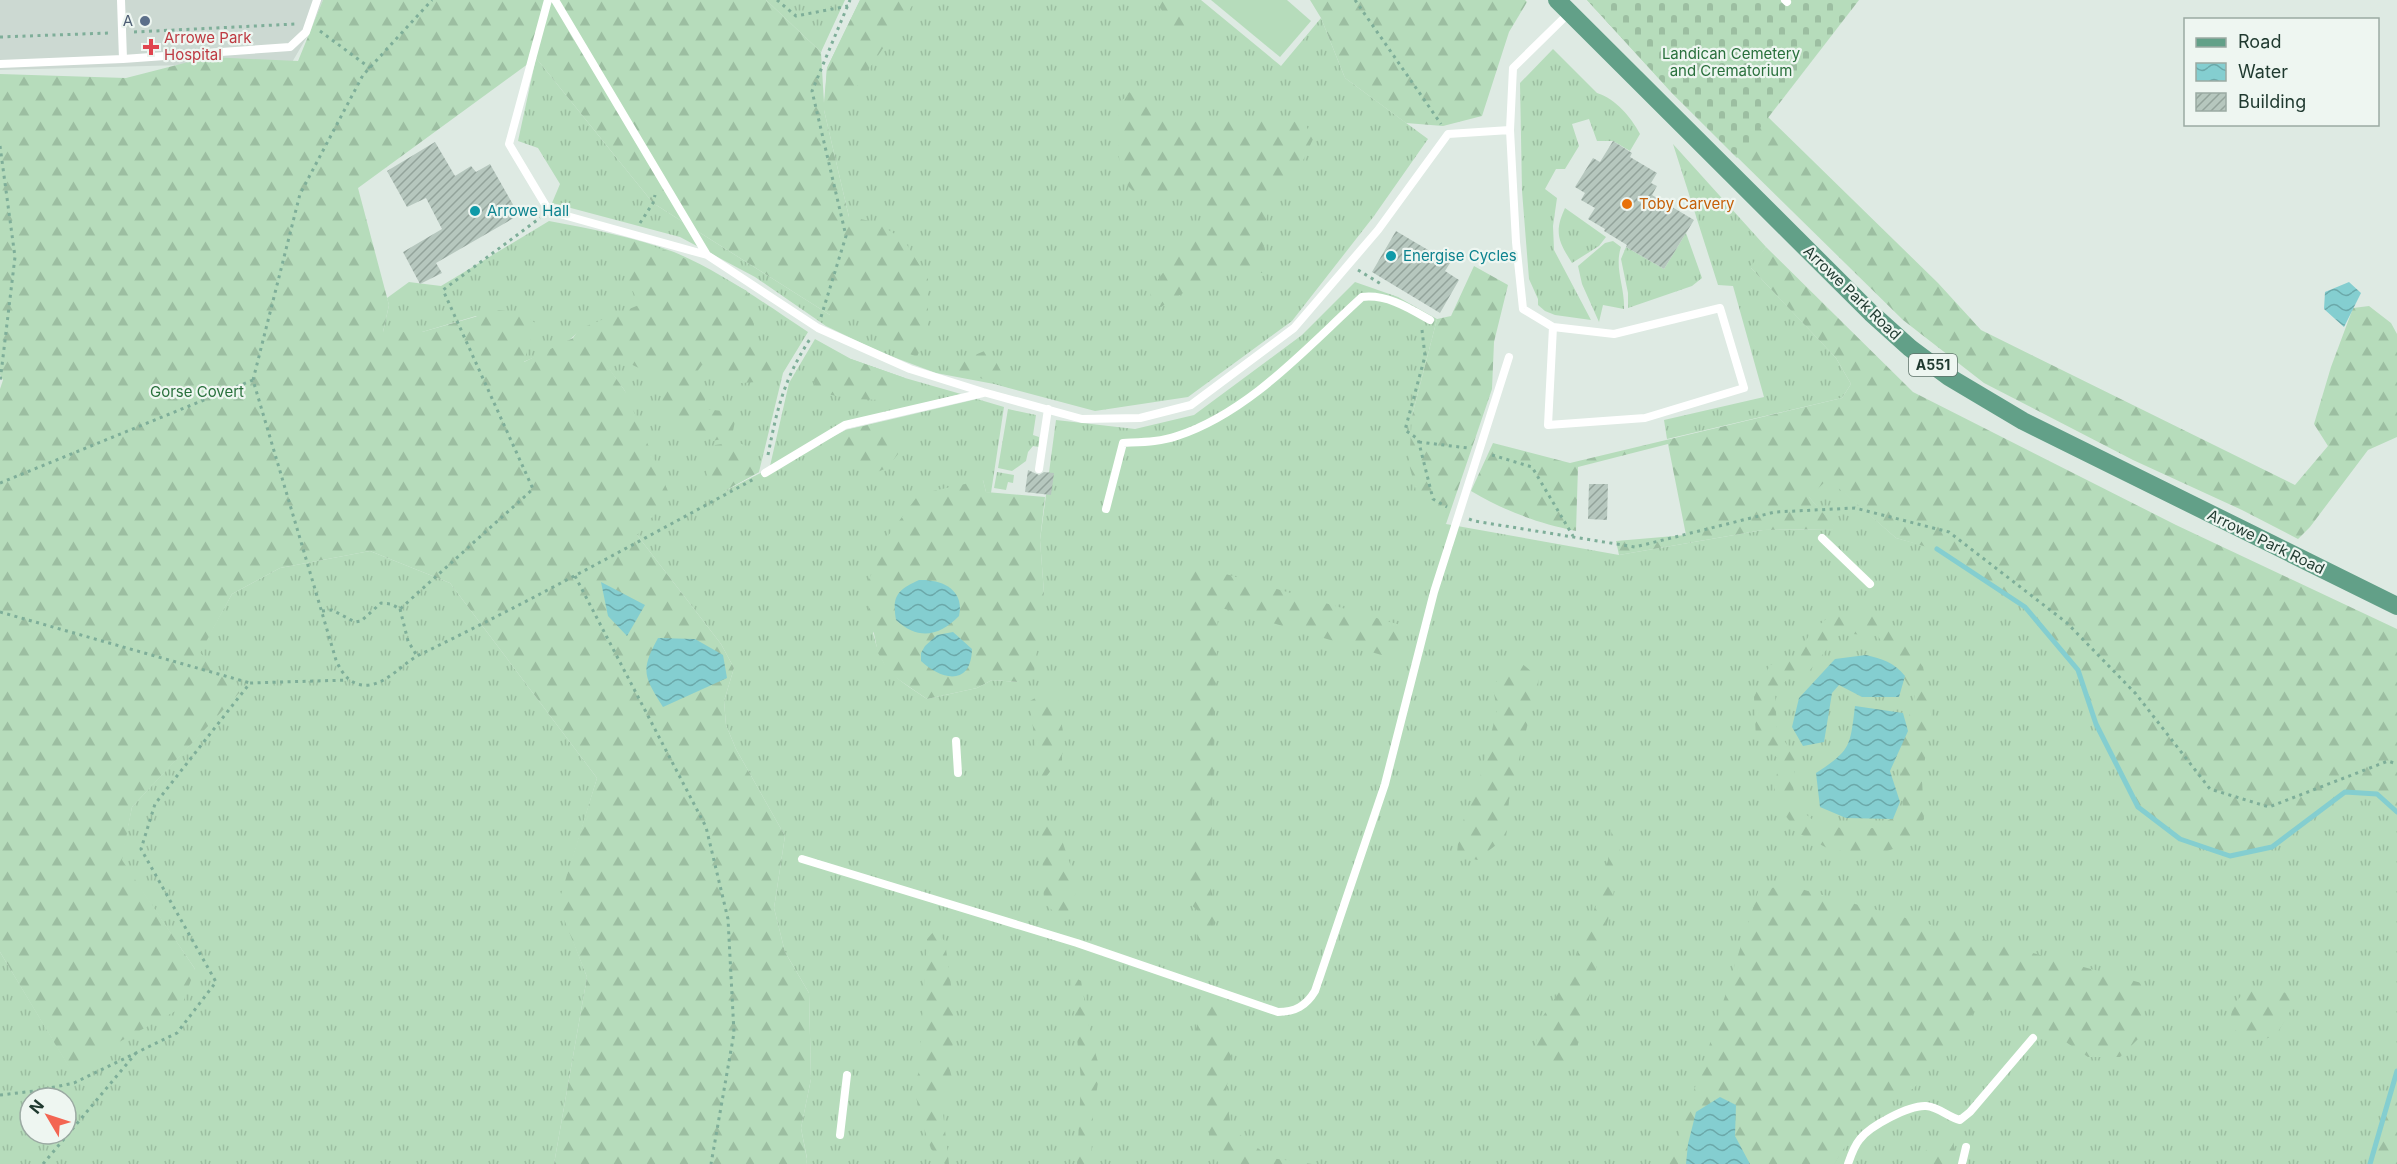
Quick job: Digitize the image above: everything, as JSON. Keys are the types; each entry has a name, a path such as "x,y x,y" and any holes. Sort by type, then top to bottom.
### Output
{"main road":[{"name":"Arrowe Park Road","path":"1563,6 1871,313 1910,348 1949,377 2023,421 2397,606"}],"lane":[{"path":"121,0 123,59"},
{"path":"0,64 290,48 301,38 317,0"},
{"path":"548,0 509,144 549,211 707,255 818,328 910,369 983,393 1082,418 1140,418 1191,405 1293,328 1378,230 1448,134 1510,130"},
{"path":"555,0 707,255"},
{"path":"1553,327 1548,425 1644,418 1744,388 1720,308 1614,334 1553,327 1523,309 1516,242 1510,130 1513,68 1563,6"},
{"path":"1106,509 1123,443 1177,436 1222,415 1245,400 1295,360 1362,297 1375,296 1392,300 1430,320"},
{"path":"802,860 1077,943 1278,1012 1297,1009 1308,1002 1315,991 1385,784 1434,592 1509,357"},
{"path":"765,473 845,425 983,393"},
{"path":"1039,469 1048,409"},
{"path":"1822,538 1870,584"},
{"path":"956,741 958,773"},
{"path":"1848,1164 1855,1146 1862,1137 1872,1128 1909,1109 1923,1106 1935,1108 1960,1120 1970,1112 2033,1038"},
{"path":"840,1135 847,1075"},
{"path":"1962,1164 1966,1147"}],"path":[{"path":"348,680 336,660 253,380 300,194 363,75 432,0"},
{"path":"777,0 796,16 848,6"},
{"path":"0,612 250,683 348,680 367,685 380,682 417,656 496,618 765,473 775,417 784,386 797,359 818,328 846,236 812,91 850,0"},
{"path":"1355,0 1448,134"},
{"path":"0,37 309,23 370,68"},
{"path":"0,146 15,257 0,381"},
{"path":"633,234 653,203 660,176"},
{"path":"400,609 533,489 443,290 549,211"},
{"path":"1349,264 1388,289"},
{"path":"1420,315 1425,356 1405,430 1418,438 1433,499 1474,521 1635,547 1775,512 1855,508 1949,532 2067,623 2136,694 2210,789 2269,807 2388,761 2397,764"},
{"path":"0,483 253,380"},
{"path":"1419,442 1479,451 1532,467 1574,537"},
{"path":"575,576 706,827 728,919 734,1034 711,1164"},
{"path":"322,611 332,610 355,622 361,621 381,603 391,604 400,609 408,641 417,656"},
{"path":"0,1095 74,1083 177,1033 216,982 141,849 155,804 250,683"},
{"path":"43,1164 137,1052"}],"shaded area":[{"name":"Arrowe Park Hospital","path":"0,0 323,0 311,30 291,64 0,70"}],"green space":[{"name":"Gorse Covert","path":"323,0 766,0 821,52 824,103 827,68 860,0 916,0 847,101 824,110 849,217 876,222 904,240 928,279 928,330 917,357 893,347 864,315 830,315 653,203 536,58 358,188 389,305 383,332 422,332 499,310 523,313 535,323 524,362 573,338 579,329 639,305 625,273 626,238 674,253 747,291 758,344 773,353 772,371 756,382 728,384 717,368 702,365 696,373 705,390 705,409 722,411 735,421 732,436 713,441 707,436 680,435 663,409 660,378 622,360 606,364 625,391 670,496 637,535 721,644 734,668 724,701 726,725 736,749 785,836 774,908 785,952 809,993 811,1079 801,1128 806,1164 554,1164 587,977 558,904 597,778 450,583 370,551 280,568 232,594 200,653 241,691 132,807 122,860 195,969 181,1008 70,1069 0,952 0,389 3,380 0,375 0,74 126,78 208,57 298,61"},
{"path":"766,0 845,0 821,52"},
{"path":"860,0 1201,0 1281,66 1321,18 1345,78 1428,139 1374,216 1292,321 1188,397 1095,411 994,384 936,373 880,352 826,326 755,277 680,237 552,203 560,184 538,148 518,141 536,58 653,203 830,315 864,315 849,217 824,110 827,68"},
{"path":"1155,0 1189,0 1193,31 1172,26"},
{"path":"1211,0 1287,0 1311,21 1280,57"},
{"path":"1310,0 1525,0 1527,2 1509,32 1482,116 1443,126 1406,123 1345,78 1321,18"},
{"path":"1587,0 1653,0 1768,117 1938,283 1981,330 2295,485 2328,446 2314,424 2331,367 2353,308 2369,306 2391,323 2397,334 2397,437 2368,450 2310,527 2298,539 2242,510 2133,460 1984,383 1903,320 1672,93"},
{"name":"Landican Cemetery and Crematorium","path":"1587,0 1859,0 1737,158 1672,93"},
{"path":"1553,49 1597,93 1622,109 1640,134 1630,151 1613,141 1597,141 1589,119 1572,124 1579,146 1565,169 1556,169 1545,189 1557,198 1553,226 1554,250 1591,320 1555,315 1545,311 1538,305 1538,299 1529,279 1522,191 1520,83"},
{"path":"1129,92 1174,123 1270,116 1305,124 1313,139 1299,169 1272,198 1263,230 1266,273 1225,271 1194,286 1161,307 1150,303 1151,289 1202,220 1203,211 1186,192 1133,191 1121,179 1118,106"},
{"path":"1673,144 1766,247 1751,268 1836,358 1851,384 1842,398 1667,439 1664,420 1764,397 1733,286 1718,285"},
{"path":"1565,208 1606,237 1599,246 1572,263 1559,236 1559,224"},
{"path":"549,221 596,230 674,252 726,279 808,332 783,373 759,472 721,493 846,430 977,399 1004,407 991,493 986,492 983,480 873,633 881,657 891,673 927,699 977,688 992,680 1018,682 1044,593 1040,540 1056,420 1135,429 1194,415 1302,335 1355,282 1398,297 1437,319 1412,416 1446,524 1619,555 1763,530 1836,529 1808,496 1828,478 1896,538 1937,549 2025,607 2078,670 2096,724 2230,856 2272,847 2345,792 2377,794 2397,812 2397,1071 2370,1164 806,1164 807,1158 801,1128 811,1079 809,993 785,952 774,908 785,836 736,749 726,725 724,701 734,668 721,644 637,535 625,391 580,329 562,345 523,362 476,316 422,332 383,332 389,305 387,298 409,282 441,286"},
{"path":"1686,233 1702,278 1692,286 1628,308 1628,293 1621,259 1626,247 1664,269"},
{"path":"1613,241 1621,247 1619,270 1624,309 1603,305 1599,322 1582,284 1578,266 1605,243"},
{"path":"1766,247 1913,392 2176,525 2397,629 2397,812 2377,794 2345,792 2272,847 2230,856 2180,839 2138,807 2096,724 2078,670 2025,607 1937,550 1896,538 1828,479 1809,497 1837,529 1763,530 1619,555 1616,541 1686,535 1668,444 1578,467 1576,531 1522,516 1471,491 1493,443 1570,463 1842,398 1851,384 1836,358 1750,267"},
{"path":"1474,266 1508,285 1494,342 1492,389 1446,524 1419,502 1409,464 1412,416 1437,319 1451,316"},
{"path":"815,339 851,359 961,394 845,423 770,466 789,383"},
{"path":"989,349 1010,388 947,367"},
{"path":"829,357 851,359 905,378 893,399 855,399 817,391 811,373 816,361"},
{"path":"1008,409 1036,415 1033,435 1039,437 1039,447 1033,446 1028,452 1026,461 1012,471 998,468"},
{"path":"886,421 895,435 898,454 887,468 870,475 854,467 840,456 836,436 846,430"},
{"path":"737,442 751,448 759,472 722,492 710,487 706,465 715,445"},
{"path":"997,472 1014,475 1013,483 1008,482 1006,490 994,488"},
{"path":"983,480 986,492 1045,497 1040,540 1044,593 1034,673 1018,682 992,680 977,688 927,699 889,673 878,653 865,590 885,540 919,494"},
{"path":"370,551 450,583 597,778 559,904 587,977 554,1164 0,1164 0,952 70,1068 195,969 121,860 132,807 240,691 199,653 232,594 280,568"},
{"path":"1186,567 1205,568 1404,626 1402,661 1218,607 1210,886 1218,915 1206,951 1197,944 1198,911 1187,901"},
{"path":"1867,612 1891,622 1923,667 1932,710 1922,780 1924,819 1905,845 1878,854 1831,850 1800,834 1780,809 1774,787 1780,760 1756,739 1754,697 1770,665 1796,658 1811,632 1831,615","holes":["1840,633 1878,636 1915,696 1899,751 1903,811 1876,828 1845,829 1814,821 1796,806 1793,785 1796,758 1777,730 1775,693 1788,678 1806,675"]},
{"path":"1520,662 1539,678 1509,800 1506,837 1477,860 1457,854 1459,831 1479,782 1497,710 1493,688 1501,673"},
{"path":"1057,693 1065,745 1062,770 1052,769 1046,777 1046,788 1040,792 1030,701 1042,694"},
{"path":"1615,806 1621,841 1612,903 1577,1048 1555,1070 1535,1049 1541,1019 1566,982 1593,917 1608,860"},
{"path":"1041,823 1056,823 1078,887 1068,912 1061,918 1044,903"},
{"path":"1790,886 2145,984 2144,1033 2120,1057 2088,1057 2048,1030 2007,997 1981,1001 1956,1040 1914,1088 1862,1120 1834,1164 1750,1164 1735,1136 1736,1105 1688,1144 1686,1164 1668,1164 1705,1059 1759,889"},
{"path":"936,929 945,942 957,1028 948,1063 954,1085 942,1105 949,1164 945,1164 931,1149 919,1113 914,1084 923,1062 920,1053 927,939"},
{"path":"1071,975 1081,981 1091,1038 1100,1069 1093,1115 1091,1164 1077,1164 1081,1080"},
{"path":"2248,987 2295,994 2292,1008 2275,1037 2249,1041 2229,1025 2233,1006"},
{"path":"1218,998 1221,1024 1231,1056 1226,1093 1231,1128 1271,1158 1312,1164 1219,1164 1210,1147 1204,1063 1194,1035 1202,1011"},
{"path":"2397,1071 2397,1164 2370,1164"},
{"path":"1953,1137 1956,1164 1915,1164 1936,1138"}],"water":[{"path":"2349,282 2361,293 2344,327 2324,309 2325,292"},
{"path":"919,580 943,584 955,592 958,599 959,616 936,632 913,631 896,620 895,605 898,595 906,587"},
{"path":"601,582 645,605 627,636 608,616"},
{"path":"953,632 972,649 966,670 961,675 946,676 921,661 921,653 937,635"},
{"path":"658,638 695,639 723,655 727,678 663,707 648,680 647,673 649,658"},
{"path":"1866,655 1892,664 1905,676 1899,697 1862,697 1839,685 1832,693 1824,742 1803,746 1792,727 1799,698 1835,659"},
{"path":"1855,706 1903,713 1908,731 1890,771 1900,802 1893,819 1846,818 1820,807 1816,773 1836,759 1847,746 1852,731"},
{"path":"1720,1097 1736,1105 1735,1136 1750,1164 1686,1164 1688,1144 1696,1112"}],"building":[{"name":"Toby Carvery","path":"1613,141 1632,153 1630,157 1657,173 1651,183 1657,186 1652,195 1694,220 1664,269 1626,247 1627,245 1588,219 1595,208 1581,200 1585,193 1575,187 1593,158 1600,162"},
{"name":"Arrowe Hall","path":"435,142 455,176 471,166 476,172 490,164 519,215 436,263 442,273 420,284 403,252 442,229 426,198 407,207 387,171"},
{"path":"1396,231 1450,263 1445,271 1459,280 1440,313 1372,272"},
{"path":"1028,470 1039,475 1044,472 1054,473 1051,495 1025,492"},
{"path":"1589,484 1608,484 1607,520 1588,519"}],"waterway":[{"path":"1937,549 2025,607 2078,670 2096,724 2138,807 2180,839 2230,856 2272,847 2345,792 2377,794 2397,812"},
{"path":"2370,1164 2397,1071"}],"place":[{"name":"A","path":"145,21"},
{"name":"Arrowe Park Hospital","path":"151,47"},
{"name":"Toby Carvery","path":"1627,204"},
{"name":"Arrowe Hall","path":"475,211"},
{"name":"Energise Cycles","path":"1391,256"}]}
